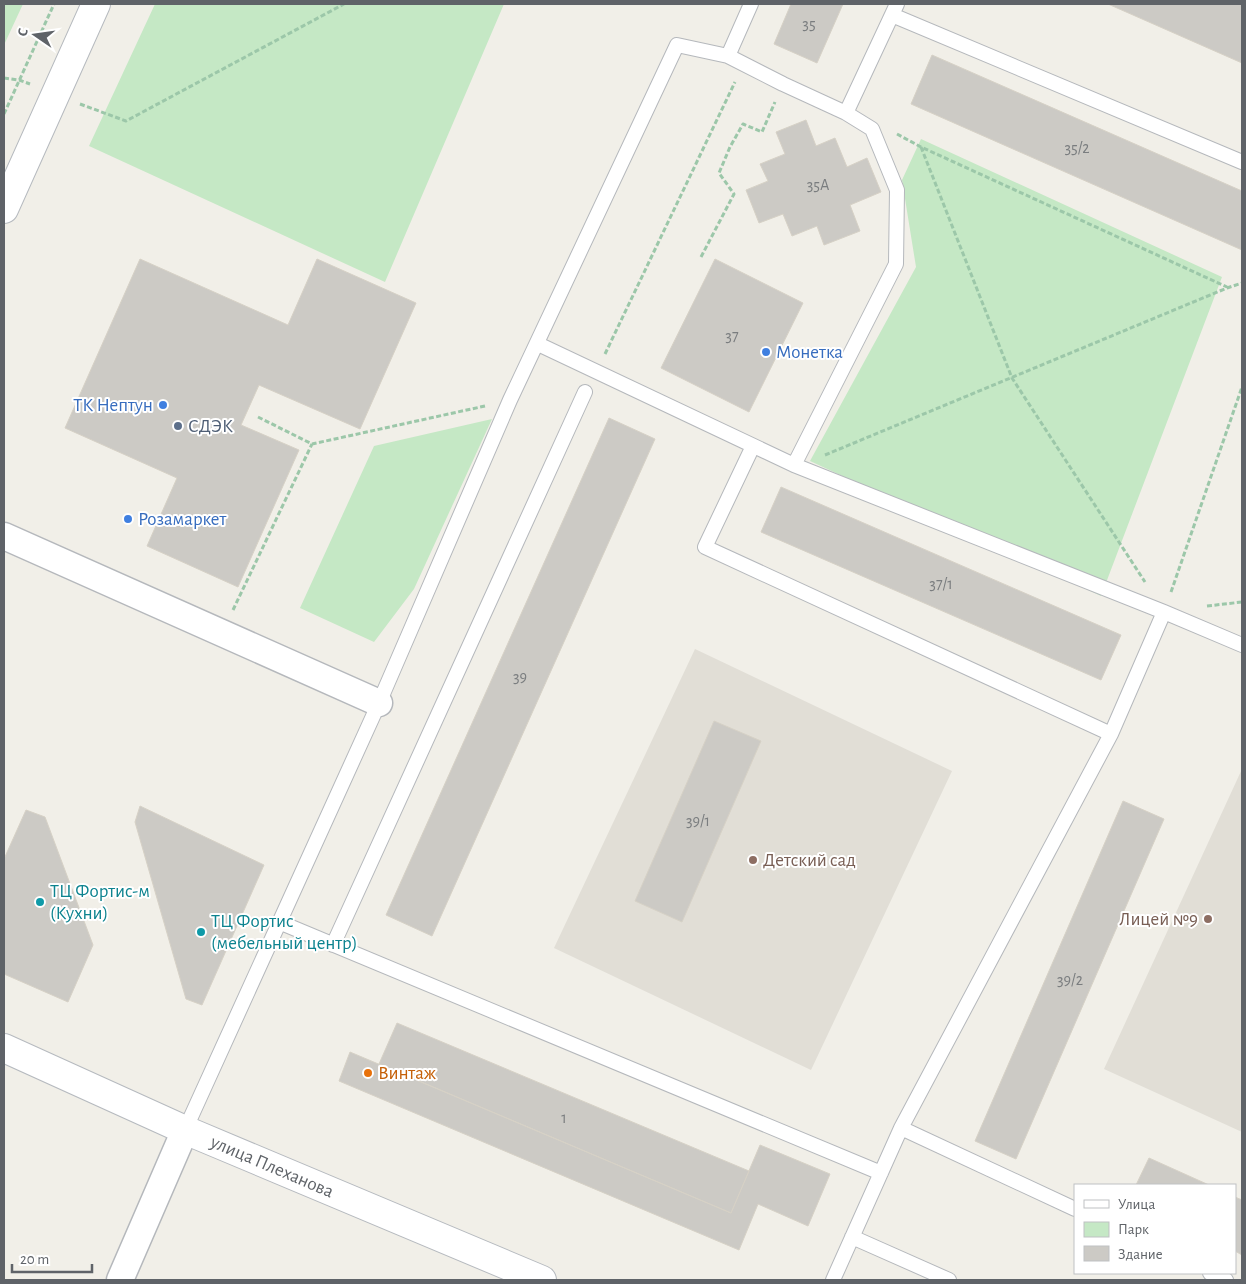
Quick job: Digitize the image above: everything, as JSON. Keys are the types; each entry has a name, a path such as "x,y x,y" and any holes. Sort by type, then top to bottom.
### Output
{"main road":[{"path":"4,209 96,4"},
{"name":"улица Плеханова","path":"4,1048 185,1130 542,1280"}],"street":[{"path":"4,536 379,703"},
{"path":"120,1280 185,1130"}],"lane":[{"path":"728,56 751,4"},
{"path":"846,113 895,9 1242,162"},
{"path":"185,1130 379,703 510,400 677,45 728,56 846,113 872,129 897,190 896,264 794,465"},
{"path":"538,344 794,465 1164,612 1242,645"},
{"path":"333,945 585,392"},
{"path":"753,446 705,547 1112,734"},
{"path":"833,1280 901,1128 1112,734 1164,612"},
{"path":"278,922 882,1173"},
{"path":"901,1128 1074,1209"},
{"path":"852,1238 949,1280"},
{"path":"1212,1274 1226,1280"}],"path":[{"path":"4,114 54,4"},
{"path":"126,121 344,4"},
{"path":"596,372 744,64"},
{"path":"701,257 734,194 718,173 730,147 743,124 762,132 783,84"},
{"path":"872,129 899,134 921,147 1227,288"},
{"path":"921,147 1012,378 1164,612"},
{"path":"794,465 810,461 1227,288 1242,284"},
{"path":"1164,612 1242,387"},
{"path":"258,417 312,444 510,400"},
{"path":"223,633 312,444"}],"shaded area":[{"name":"Детский сад","path":"695,649 952,771 811,1070 554,948"},
{"name":"Лицей №9","path":"1242,769 1242,1132 1104,1069"}],"green space":[{"path":"4,4 23,4 4,45"},
{"path":"155,4 504,4 385,282 89,146"},
{"path":"921,139 1222,277 1101,596 810,461 916,267 902,180"},
{"path":"492,419 414,589 374,642 300,608 374,446"}],"building":[{"path":"791,4 843,4 817,63 774,44"},
{"path":"1108,4 1242,4 1242,63"},
{"path":"932,55 1242,191 1242,250 911,104"},
{"path":"806,120 816,146 835,138 847,167 867,158 881,192 850,205 860,231 824,245 817,226 792,236 783,214 759,223 746,190 768,181 760,164 785,154 776,132"},
{"name":"ТК Нептун","path":"140,259 288,325 317,259 416,303 360,429 259,385 241,425 299,450 238,587 147,546 177,478 65,428"},
{"path":"715,259 803,303 749,412 661,368"},
{"path":"609,418 655,439 432,936 386,915"},
{"path":"781,487 1121,635 1101,680 761,532"},
{"path":"714,721 761,741 682,922 635,901"},
{"path":"1123,801 1164,819 1016,1159 975,1141"},
{"name":"ТЦ Фортис (мебельный центр)","path":"140,806 264,865 202,1005 186,999 135,822"},
{"name":"ТЦ Фортис-м (Кухни)","path":"26,810 45,817 93,945 68,1002 4,974 4,859"},
{"path":"397,1023 749,1171 731,1213 379,1064"},
{"path":"350,1052 731,1213 760,1145 830,1174 808,1226 758,1204 739,1250 339,1081"},
{"path":"1149,1158 1207,1184 1136,1184"},
{"path":"1236,1197 1242,1200 1242,1255 1236,1252"}],"place":[{"name":"Монетка","path":"766,352"},
{"name":"ТК Нептун","path":"163,405"},
{"name":"СДЭК","path":"178,426"},
{"name":"Розамаркет","path":"128,519"},
{"name":"Детский сад","path":"753,860"},
{"name":"ТЦ Фортис-м (Кухни)","path":"40,902"},
{"name":"Лицей №9","path":"1208,919"},
{"name":"ТЦ Фортис (мебельный центр)","path":"201,932"},
{"name":"Винтаж","path":"368,1073"}]}
